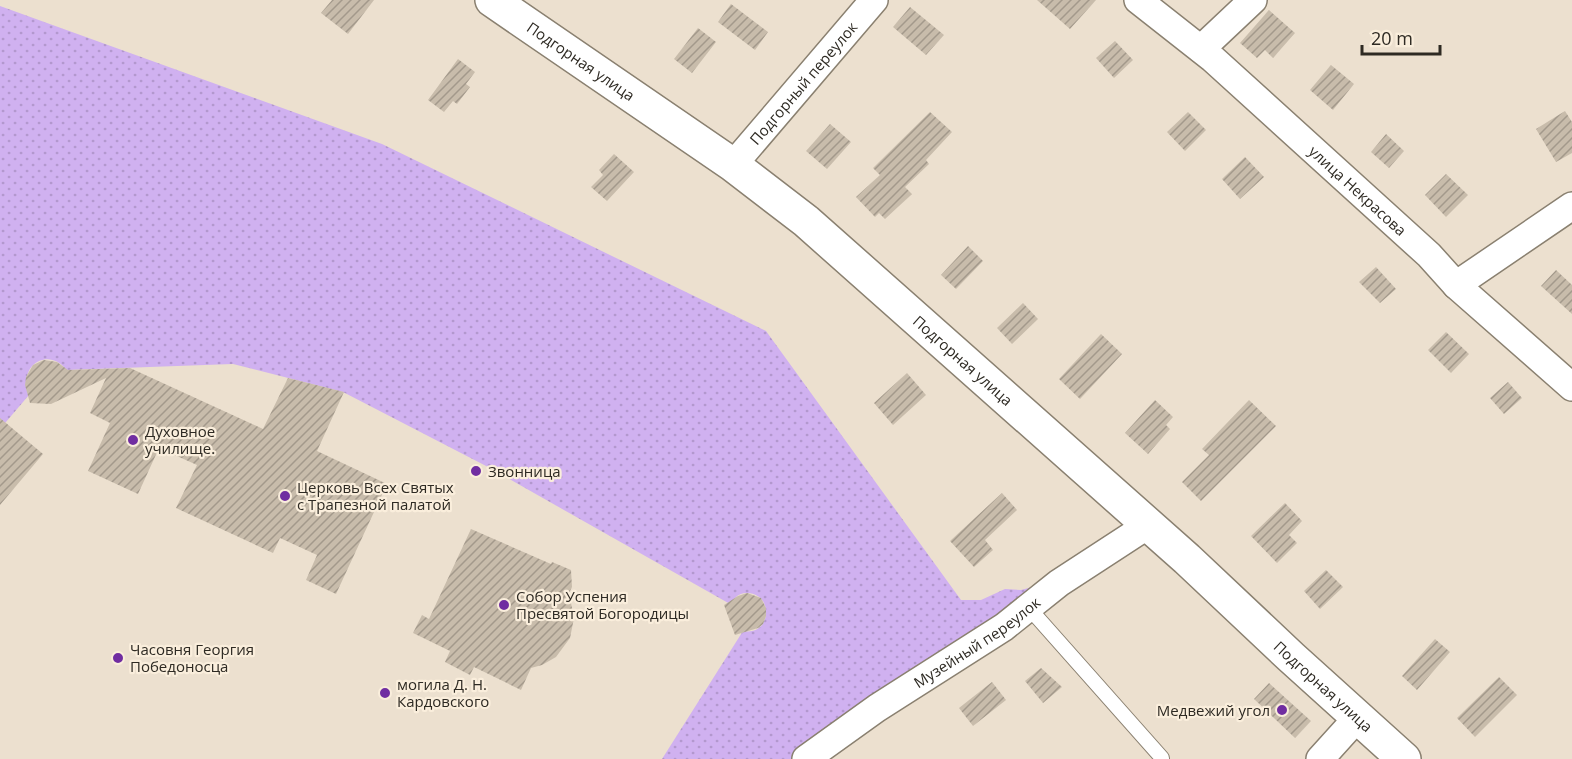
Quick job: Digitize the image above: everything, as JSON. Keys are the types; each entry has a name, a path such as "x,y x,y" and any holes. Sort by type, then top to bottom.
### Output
{"main road":[{"name":"Подгорная улица","path":"492,0 733,165 806,220 1148,525 1404,759"}],"street":[{"name":"Подгорный переулок","path":"733,165 874,0"},
{"name":"улица Некрасова","path":"1138,0 1201,49 1429,255 1456,285 1572,387"},
{"path":"1201,49 1253,0"},
{"path":"1456,285 1572,206"},
{"name":"Музейный переулок","path":"806,759 877,708 1004,627 1059,583 1148,525"},
{"path":"1320,759 1358,717"}],"lane":[{"path":"1029,608 1162,758"}],"shaded area":[{"path":"0,6 382,144 766,331 961,600 981,600 1005,589 1021,590 1058,580 800,759 662,759 743,631 753,631 764,621 765,605 754,594 740,594 730,604 488,467 343,392 233,364 66,370 59,363 44,360 31,367 26,384 29,395 0,429"}],"building":[{"path":"332,0 374,0 348,34 321,13"},
{"path":"1037,0 1096,0 1070,29"},
{"path":"731,4 768,32 755,50 718,22"},
{"path":"910,7 944,35 926,55 893,27"},
{"path":"1269,10 1295,33 1273,58 1265,50 1257,58 1240,43"},
{"path":"698,28 716,42 692,73 674,59"},
{"path":"1115,41 1133,60 1114,78 1096,58"},
{"path":"458,59 475,72 466,84 470,87 457,104 453,101 444,112 428,100"},
{"path":"1331,65 1354,84 1333,110 1310,90"},
{"path":"1565,111 1572,122 1572,153 1556,162 1536,129"},
{"path":"930,112 952,132 926,160 929,164 905,187 912,194 885,219 879,213 875,217 856,197 880,175 873,168"},
{"path":"1188,112 1206,130 1185,151 1167,132"},
{"path":"830,124 851,142 827,169 806,151"},
{"path":"1386,134 1404,151 1389,168 1371,152"},
{"path":"614,154 634,172 607,201 591,187 603,175 599,170"},
{"path":"1245,157 1264,177 1240,199 1222,179"},
{"path":"1446,174 1468,195 1446,217 1425,195"},
{"path":"968,246 983,261 956,289 941,275"},
{"path":"1376,267 1396,289 1380,303 1359,282"},
{"path":"1556,270 1572,285 1572,314 1541,286"},
{"path":"1023,303 1038,319 1012,344 997,328"},
{"path":"1446,332 1469,354 1451,373 1428,350"},
{"path":"1101,334 1122,354 1080,399 1059,379"},
{"name":"Церковь Всех Святых с Трапезной палатой","path":"44,360 57,362 68,370 130,368 263,429 288,378 344,392 317,451 387,484 336,594 306,580 317,555 280,538 273,553 176,508 197,465 159,448 138,494 88,471 110,423 90,413 106,378 51,404 30,403 25,385 26,377 33,365"},
{"path":"907,373 926,395 893,425 874,403"},
{"path":"1508,382 1522,398 1504,414 1490,398"},
{"path":"1155,400 1173,417 1166,425 1170,429 1148,454 1125,433"},
{"path":"1249,400 1276,426 1201,501 1182,482 1209,455 1202,449"},
{"path":"0,418 43,454 0,505"},
{"path":"1002,493 1017,510 985,540 993,550 974,567 950,541"},
{"path":"1285,503 1302,521 1289,535 1297,543 1277,563 1251,536"},
{"name":"Собор Успения Пресвятой Богородицы","path":"471,529 551,564 552,562 571,570 572,587 569,593 574,618 570,638 556,657 531,668 521,690 474,667 470,675 445,662 450,651 413,633 422,615 429,619"},
{"path":"1326,570 1343,587 1320,609 1304,591"},
{"path":"747,593 761,598 766,608 766,616 763,624 758,628 735,635 724,605"},
{"path":"1435,639 1450,652 1417,690 1402,676"},
{"path":"1041,668 1062,687 1043,703 1025,681"},
{"path":"1499,677 1517,695 1475,737 1457,718"},
{"path":"992,682 1006,700 973,726 959,708"},
{"name":"Медвежий угол","path":"1269,683 1311,721 1295,738 1254,699"}],"place":[{"name":"Духовное училище.","path":"133,440"},
{"name":"Звонница","path":"476,471"},
{"name":"Церковь Всех Святых с Трапезной палатой","path":"285,496"},
{"name":"Собор Успения Пресвятой Богородицы","path":"504,605"},
{"name":"Часовня Георгия Победоносца","path":"118,658"},
{"name":"могила Д. Н. Кардовского","path":"385,693"},
{"name":"Медвежий угол","path":"1282,710"}]}
